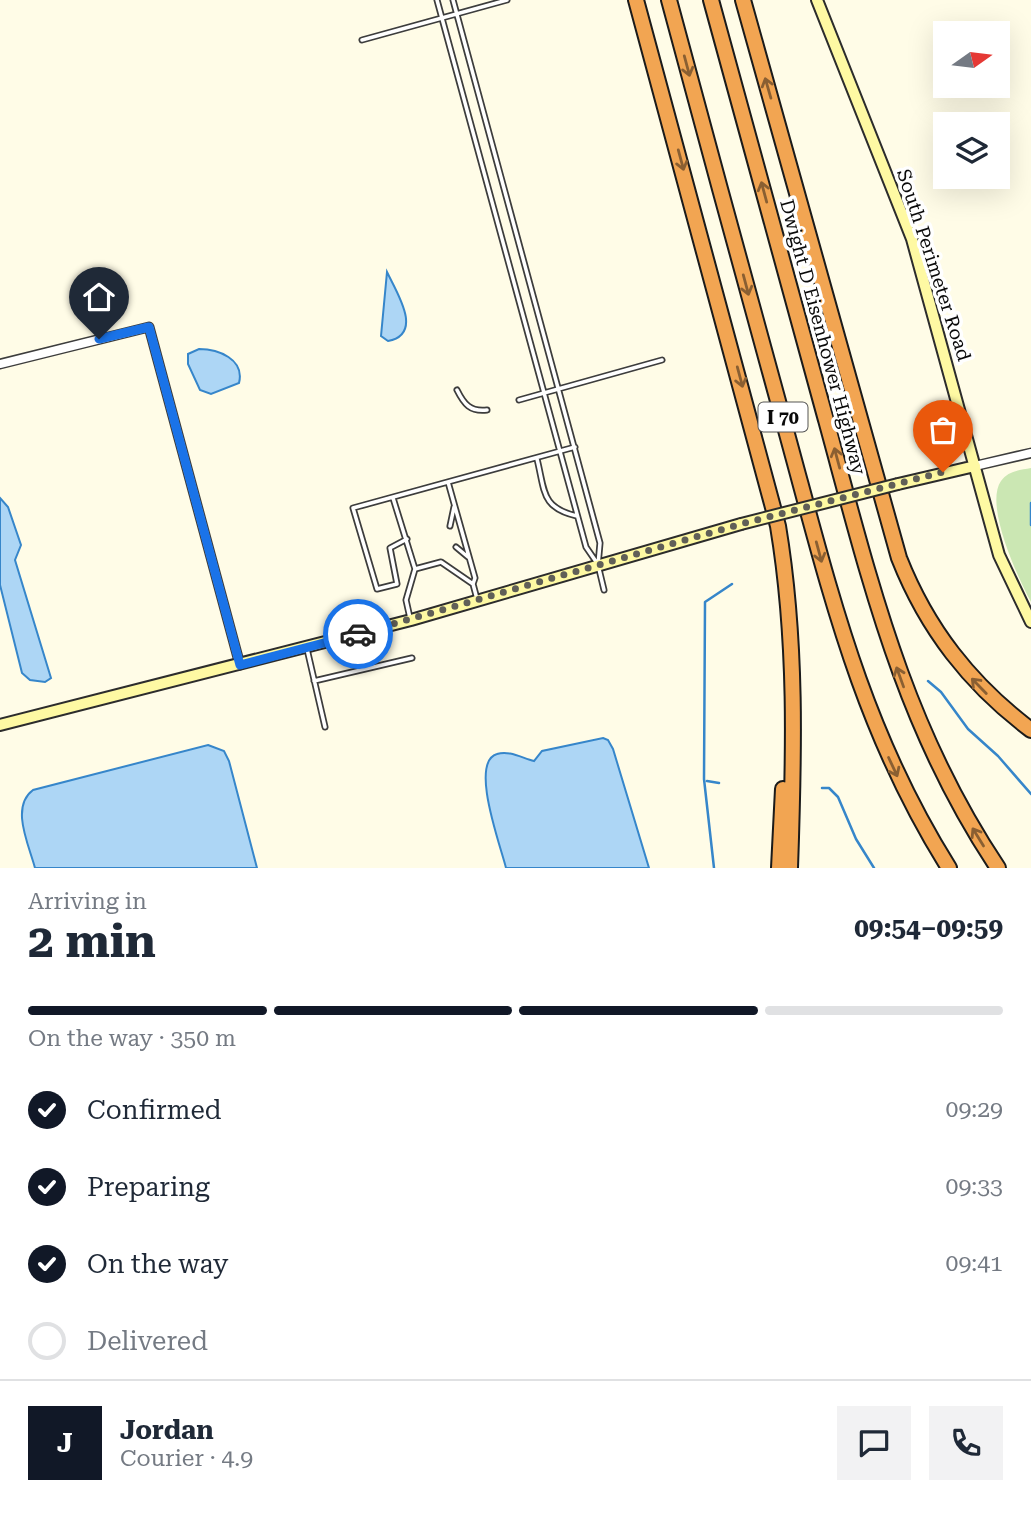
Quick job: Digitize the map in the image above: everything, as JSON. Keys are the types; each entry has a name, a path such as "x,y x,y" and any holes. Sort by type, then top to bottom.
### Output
{"highway":[{"path":"636,0 772,498 785,569 791,634 794,720 790,868"},
{"name":"I 70","path":"669,0 844,640 884,749 911,803 949,868"},
{"name":"Dwight D Eisenhower Highway","path":"711,0 888,642 930,748 959,806 998,868"},
{"path":"743,0 899,558 917,600 949,652 986,694 1031,730"},
{"path":"779,868 791,634"}],"street":[{"name":"South Perimeter Road","path":"817,0 912,239 999,555 1031,622"},
{"path":"0,364 149,327 240,665"},
{"path":"0,725 478,602 741,524 1031,453"}],"lane":[{"path":"437,0 577,516 586,547 598,565"},
{"path":"453,0 600,543 598,565 604,590"},
{"path":"362,40 506,0"},
{"path":"519,400 662,360"},
{"path":"457,390 466,406 478,411 487,410"},
{"path":"407,539 390,548 397,584 382,590 374,586 353,508 575,447"},
{"path":"536,458 549,504 558,512 577,516"},
{"path":"448,482 475,579 473,584 478,602"},
{"path":"393,497 415,569 406,600 411,620"},
{"path":"450,526 454,505"},
{"path":"456,547 469,558"},
{"path":"415,569 441,562 473,584"},
{"path":"307,647 325,727"},
{"path":"314,681 412,658"}],"green space":[{"path":"1031,468 1031,602 1005,541 997,507 997,492 1001,481 1007,475"}],"water":[{"path":"387,272 401,301 406,322 399,337 388,341 381,336"},
{"path":"199,349 222,353 234,362 240,375 239,383 211,394 200,390 188,364 188,354"},
{"path":"0,498 8,507 21,545 15,560 51,678 45,682 30,680 22,673 0,585"},
{"path":"603,738 608,740 613,749 649,868 506,868 486,788 489,760 497,754 506,753 534,761 542,751"},
{"path":"208,745 224,751 229,761 257,868 35,868 22,816 26,797 33,790"}],"waterway":[{"path":"1031,503 1031,525"},
{"path":"714,868 704,779 705,602 732,584"},
{"path":"928,681 941,692 968,729 998,756 1031,794"},
{"path":"707,781 719,783"},
{"path":"822,788 829,788 838,797 856,839 874,868"}],"way so far":[{"path":"358,634 478,602 517,588 741,524 943,472"}],"route":[{"path":"99,339 149,327 240,665 358,634"}]}
